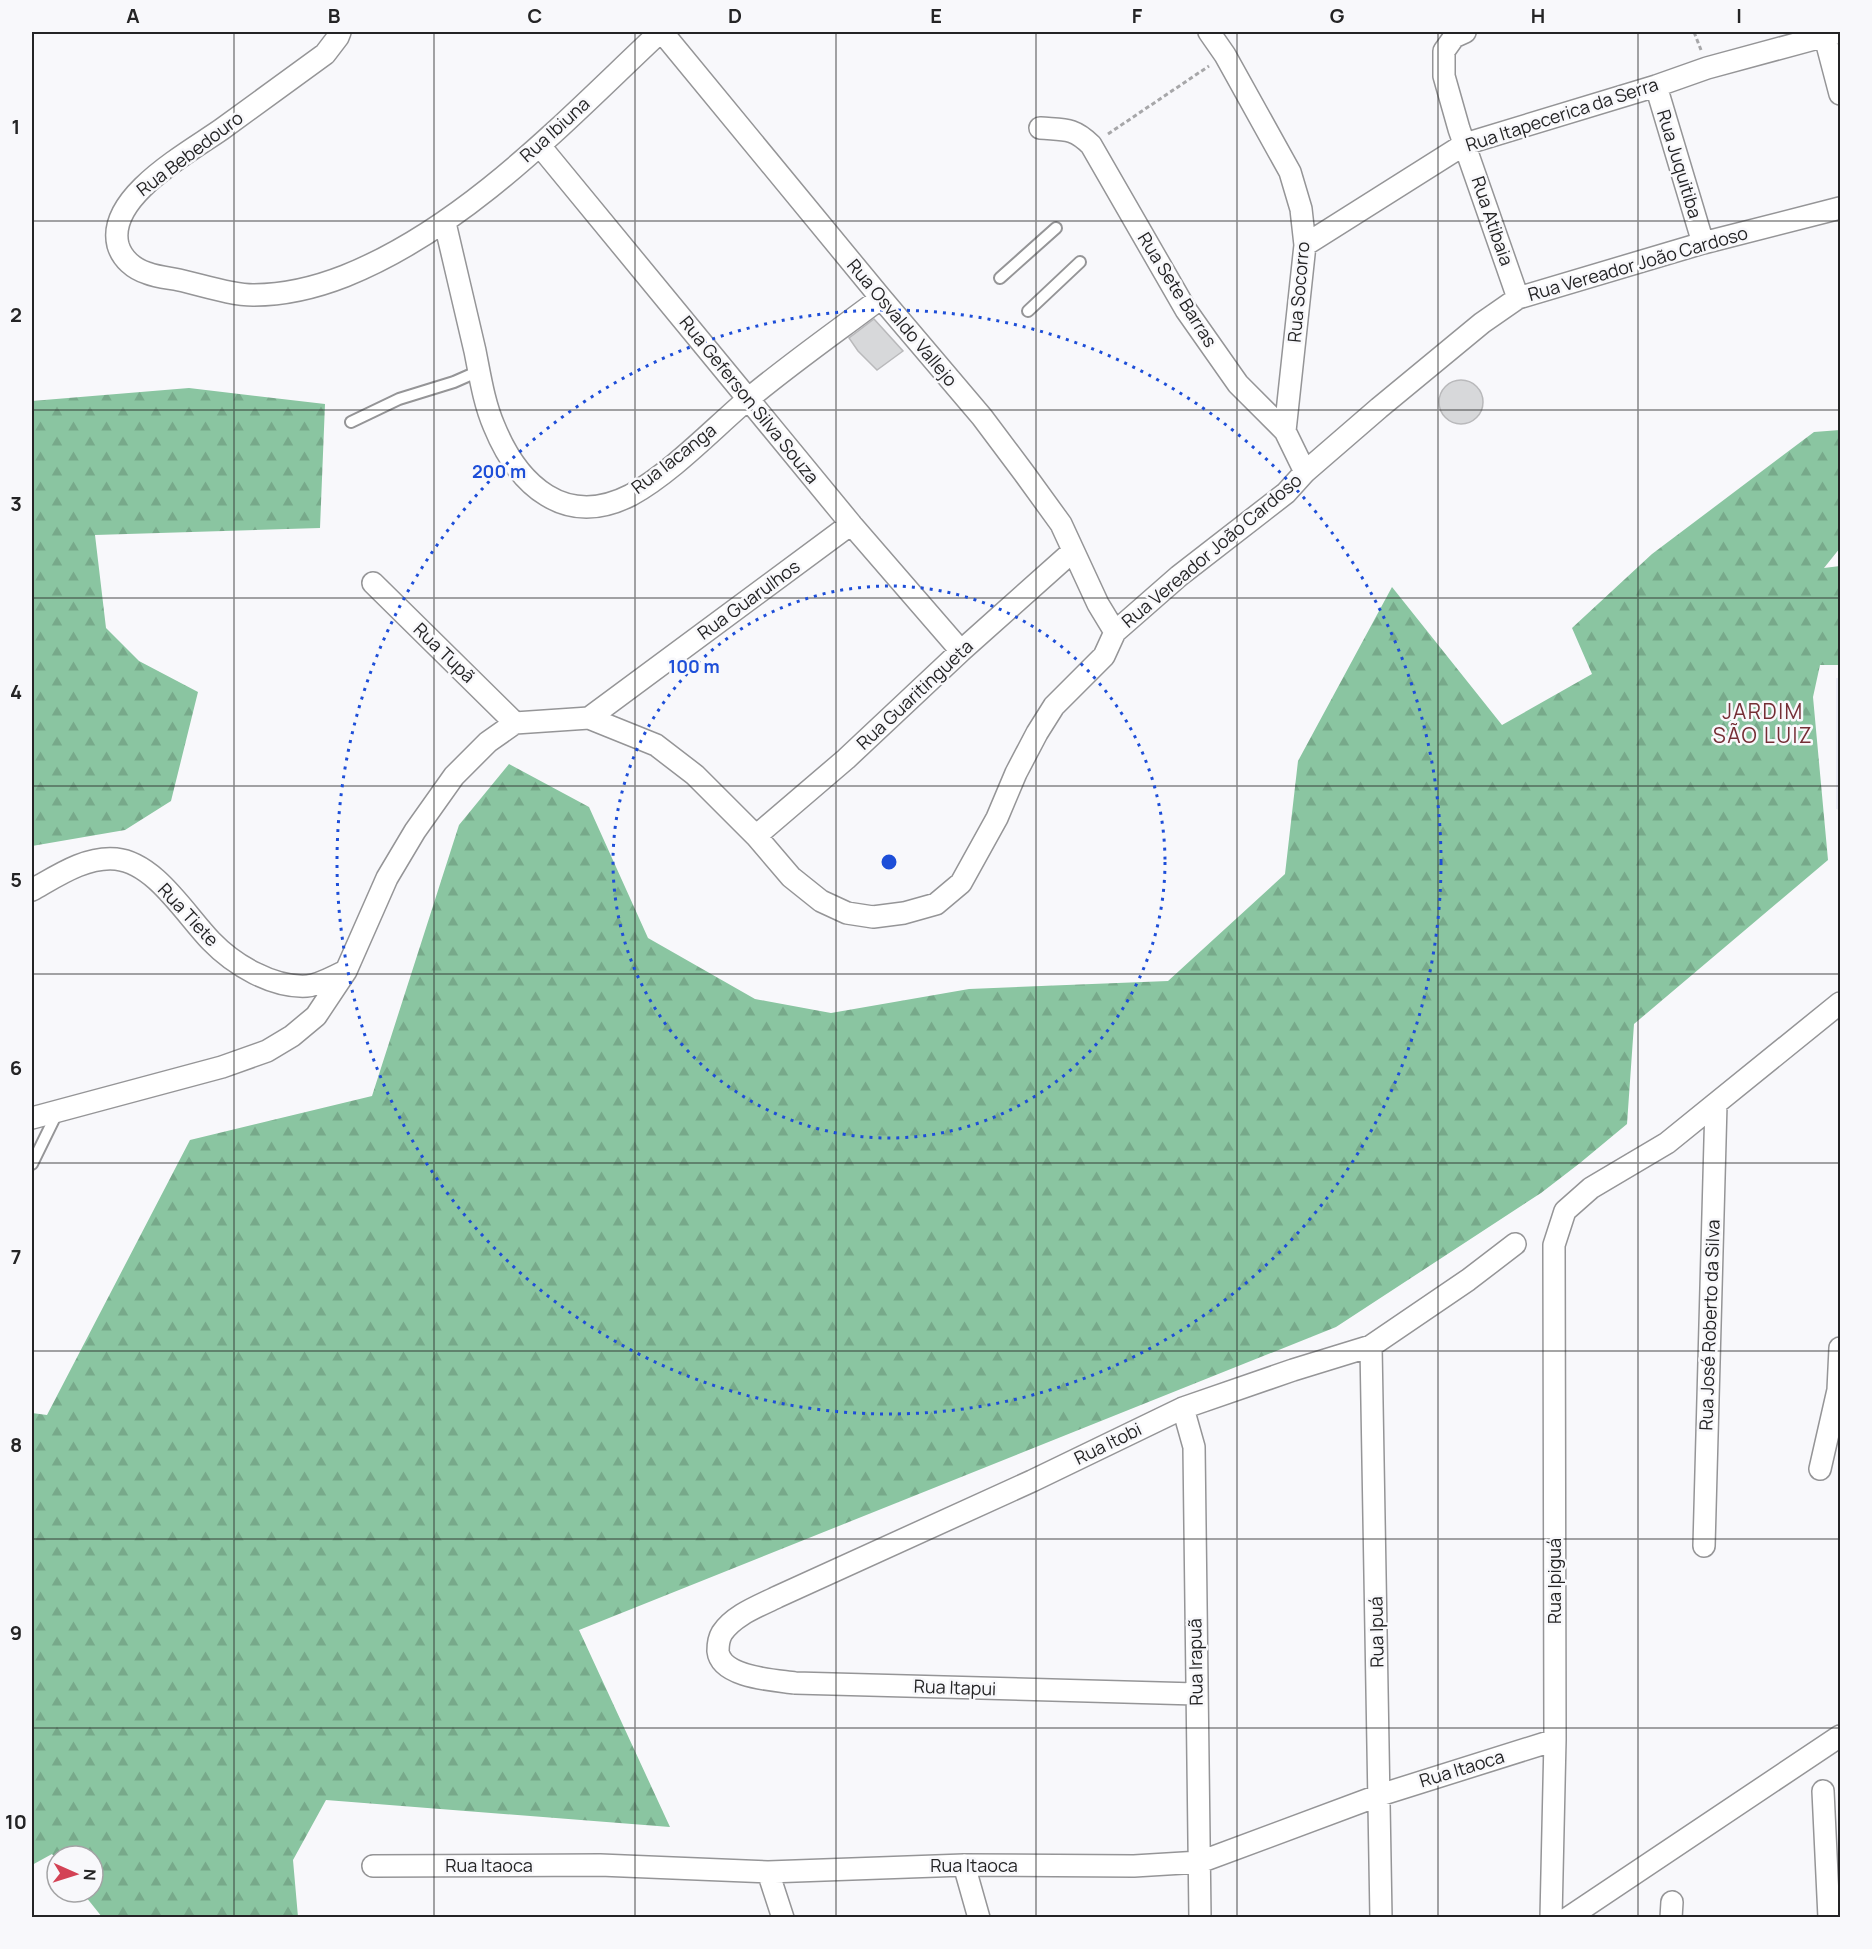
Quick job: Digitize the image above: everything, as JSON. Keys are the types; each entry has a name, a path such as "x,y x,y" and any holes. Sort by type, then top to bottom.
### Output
{"street":[{"name":"Rua Bebedouro","path":"340,32 325,54 156,176 128,202 118,220 116,237 120,253 129,263 146,273 252,295 293,291 345,276 390,255 445,223"},
{"name":"Rua Ibiuna","path":"445,223 540,146 661,32"},
{"name":"Rua Osvaldo Vallejo","path":"661,32 982,417 1061,524 1098,604 1115,632"},
{"name":"Rua Socorro","path":"1209,32 1226,55 1290,172 1301,209 1305,245 1285,431"},
{"name":"Rua Atibaia","path":"1465,32 1454,37 1444,51 1444,76 1518,298"},
{"name":"Rua Itapecerica da Serra","path":"1305,245 1465,144 1656,86 1707,68 1833,34"},
{"path":"1833,34 1840,94"},
{"name":"Rua Juquitiba","path":"1656,86 1703,243"},
{"name":"Rua Sete Barras","path":"1040,128 1068,130 1081,134 1091,145 1186,310 1238,384 1285,431 1305,472"},
{"name":"Rua Geferson Silva Souza","path":"540,146 851,524 961,651"},
{"name":"Rua Vereador João Cardoso","path":"589,718 656,745 695,775 756,836 791,877 821,901 847,913 873,918 904,914 936,904 961,883 997,818 1016,772 1054,706 1104,656 1115,632 1179,576 1286,493 1305,472 1482,323 1518,298 1703,243 1840,208"},
{"name":"Rua Iacanga","path":"445,223 494,426 516,465 536,489 558,502 580,508 603,505 630,495 670,467 748,399 881,298"},
{"name":"Rua Guarulhos","path":"589,718 851,524"},
{"name":"Rua Guaritingueta","path":"756,836 846,759 961,651 1073,551"},
{"name":"Rua Tupã","path":"373,583 516,723"},
{"path":"32,1118 222,1067 267,1051 292,1036 316,1016 346,971 387,878 454,776 488,742 516,723 589,718"},
{"name":"Rua Tiete","path":"32,890 65,872 95,860 116,859 134,864 161,884 213,943 246,969 270,980 290,985 310,986 346,971"},
{"name":"Rua Ipiguá","path":"1551,1917 1556,1740 1554,1245 1564,1211 1592,1188 1668,1143 1840,1003"},
{"name":"Rua José Roberto da Silva","path":"1704,1546 1716,1104"},
{"name":"Rua Itobi","path":"721,1658 718,1654 718,1645 723,1633 742,1615 1032,1481 1183,1408 1371,1346 1468,1280 1515,1244"},
{"name":"Rua Ipuá","path":"1371,1346 1381,1917"},
{"path":"1820,1469 1838,1390 1840,1348"},
{"name":"Rua Irapuã","path":"1183,1408 1194,1447 1200,1917"},
{"name":"Rua Itapui","path":"721,1658 731,1669 744,1674 760,1679 795,1683 1196,1694"},
{"path":"1568,1917 1840,1736"},
{"name":"Rua Itaoca","path":"373,1866 600,1865 768,1872 964,1865 1134,1866 1200,1862 1380,1795 1556,1740"},
{"path":"1823,1791 1829,1917"},
{"path":"964,1865 979,1917"},
{"path":"768,1872 783,1917"}],"lane":[{"path":"1000,278 1056,228"},
{"path":"1028,312 1080,262"},
{"path":"351,422 399,399 479,371"},
{"path":"32,1164 58,1111"}],"path":[{"path":"1091,145 1226,55"}],"shaded area":[{"path":"1836,678 1840,678 1840,810 1836,809"}],"green space":[{"path":"189,388 325,404 320,528 95,535 106,628 139,661 198,692 171,801 125,830 32,846 32,401"},
{"path":"1840,430 1840,548 1824,568 1840,566 1840,665 1820,665 1813,697 1828,860 1634,1024 1627,1124 1580,1163 1541,1193 1336,1327 579,1630 670,1827 326,1800 293,1860 298,1917 102,1917 92,1904 105,1904 105,1844 45,1844 45,1858 32,1865 32,1413 47,1415 190,1140 372,1096 459,825 509,764 589,807 648,938 755,999 831,1013 969,989 1168,981 1285,874 1298,761 1392,587 1502,725 1592,674 1572,628 1652,554 1814,432"}],"building":[{"path":"874,319 903,351 877,370 849,338"},
{"path":"1461,380 1477,386 1483,402 1477,418 1461,424 1445,418 1439,402 1445,386"}],"district":[{"name":"JARDIM SÃO LUIZ","path":"1763,724"}]}
